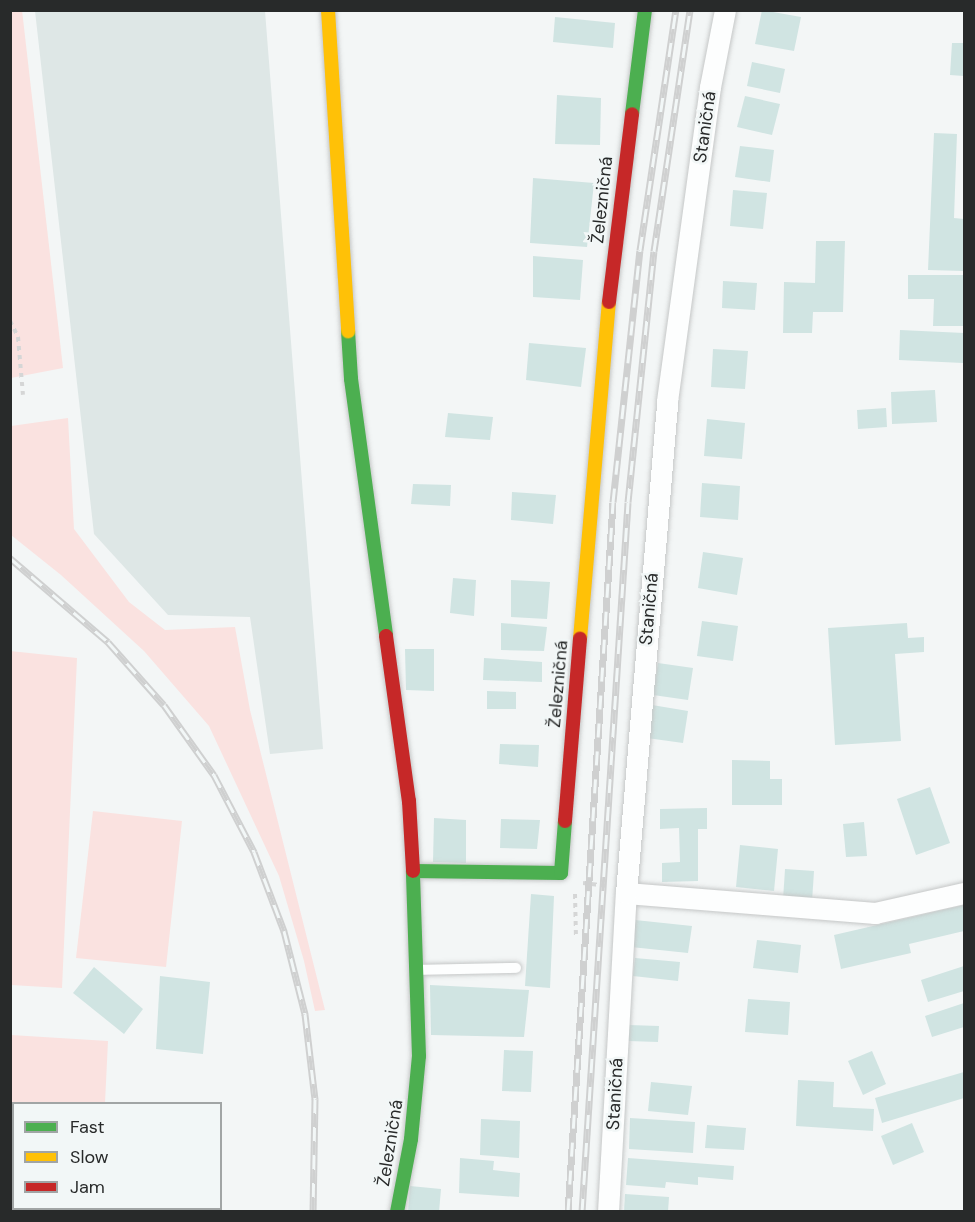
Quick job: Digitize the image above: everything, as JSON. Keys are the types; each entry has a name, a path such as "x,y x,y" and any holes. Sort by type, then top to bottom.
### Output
{"street":[{"name":"Železničná","path":"328,10 351,379 409,801 413,870 419,1056 411,1139 397,1212"},
{"name":"Železničná","path":"561,873 603,347 645,10"},
{"name":"Staničná","path":"608,1212 626,893 667,401 710,87 725,10"},
{"path":"413,870 561,873"},
{"path":"626,893 875,913 964,893"}],"lane":[{"path":"417,970 516,968"}],"path":[{"path":"10,321 18,337 24,395"},
{"path":"561,873 572,884 576,899 576,937"},
{"path":"572,884 608,886 626,893"}],"shaded area":[{"path":"22,10 63,368 11,378 10,11"},
{"path":"35,11 265,11 323,749 270,754 250,617 168,615 94,534"},
{"path":"68,418 74,529 129,602 165,630 235,627 250,710 325,1010 315,1011 304,961 279,876 209,726 144,651 61,575 11,535 11,426"},
{"path":"10,651 77,658 62,988 11,985"},
{"path":"93,811 182,821 166,967 76,958"},
{"path":"11,1035 108,1041 105,1102 12,1102 12,1210 98,1211 11,1211"}],"building":[{"path":"762,10 801,17 794,51 755,44"},
{"path":"555,17 615,23 613,48 553,42"},
{"path":"952,43 964,43 964,76 950,75"},
{"path":"752,62 785,69 780,93 747,86"},
{"path":"557,95 601,98 600,145 555,144"},
{"path":"745,96 780,104 772,135 737,127"},
{"path":"934,133 957,134 954,218 964,219 964,271 928,270"},
{"path":"740,146 774,150 770,182 735,177"},
{"path":"533,178 594,183 587,247 530,243"},
{"path":"733,190 767,193 763,229 730,226"},
{"path":"816,241 845,241 843,312 813,312 812,333 783,333 784,282 815,283"},
{"path":"533,256 583,260 580,300 533,297"},
{"path":"908,275 964,275 964,326 933,326 934,299 908,299"},
{"path":"723,281 757,283 755,310 722,308"},
{"path":"900,330 964,333 963,363 899,360"},
{"path":"529,343 586,348 581,387 526,380"},
{"path":"713,349 748,351 745,389 711,387"},
{"path":"935,390 937,422 892,424 891,392"},
{"path":"886,408 887,427 858,429 857,410"},
{"path":"448,413 493,417 490,440 445,437"},
{"path":"707,419 745,423 742,459 704,456"},
{"path":"702,483 740,486 738,520 700,517"},
{"path":"413,484 451,485 450,506 411,504"},
{"path":"512,492 556,495 553,524 511,520"},
{"path":"703,552 743,558 737,595 698,588"},
{"path":"453,578 476,580 474,616 450,613"},
{"path":"511,580 550,582 547,619 511,617"},
{"path":"702,621 738,626 733,661 697,656"},
{"path":"501,623 547,627 544,651 501,650"},
{"path":"907,623 908,638 924,637 924,652 895,654 901,741 835,745 828,628"},
{"path":"405,649 434,649 434,691 406,690"},
{"path":"484,658 542,662 542,682 483,680"},
{"path":"658,663 693,668 688,700 653,695"},
{"path":"487,691 516,692 516,709 487,709"},
{"path":"652,705 688,711 683,743 647,738"},
{"path":"500,744 539,745 538,767 499,764"},
{"path":"732,760 770,761 770,779 782,779 782,805 732,805"},
{"path":"930,787 950,843 916,855 897,799"},
{"path":"707,808 707,829 698,829 698,881 662,882 662,863 680,862 679,828 660,829 660,809"},
{"path":"434,818 466,820 466,863 433,862"},
{"path":"501,819 540,820 537,849 500,848"},
{"path":"864,822 867,856 846,857 843,824"},
{"path":"740,845 778,849 774,891 736,887"},
{"path":"785,869 814,871 812,902 783,900"},
{"path":"531,894 554,896 550,988 525,986"},
{"path":"964,905 964,931 909,944 911,953 841,969 834,935"},
{"path":"635,920 692,926 688,953 631,947"},
{"path":"757,940 801,945 798,973 753,968"},
{"path":"635,958 680,962 678,981 633,976"},
{"path":"964,966 964,991 928,1002 921,980"},
{"path":"94,967 143,1009 124,1034 73,993"},
{"path":"160,976 210,982 203,1054 156,1049"},
{"path":"430,985 529,990 524,1037 431,1035"},
{"path":"748,999 790,1002 788,1035 745,1032"},
{"path":"964,1003 964,1027 932,1037 925,1016"},
{"path":"629,1025 659,1026 658,1042 628,1041"},
{"path":"504,1050 533,1051 531,1092 502,1091"},
{"path":"872,1051 886,1084 863,1095 848,1061"},
{"path":"964,1072 964,1098 882,1123 875,1098"},
{"path":"798,1080 834,1082 833,1107 874,1109 873,1131 796,1126"},
{"path":"651,1082 692,1086 688,1115 648,1111"},
{"path":"630,1118 695,1122 693,1153 629,1149"},
{"path":"481,1119 520,1121 519,1158 480,1155"},
{"path":"912,1123 924,1152 893,1165 881,1136"},
{"path":"707,1125 746,1128 744,1150 705,1148"},
{"path":"460,1158 494,1161 493,1170 520,1173 519,1197 459,1193"},
{"path":"628,1158 734,1166 733,1180 698,1177 698,1185 666,1182 665,1188 626,1185"},
{"path":"410,1186 441,1189 439,1212 408,1212"},
{"path":"625,1194 669,1197 668,1212 624,1212"}],"railway":[{"path":"568,1212 613,502 640,250 676,10"},
{"path":"582,1212 628,502 654,251 690,10"},
{"path":"10,558 108,642 164,705 214,775 254,852 284,931 305,1014 315,1099 313,1212"}],"traffic: fast":[{"path":"632,114 645,10"},
{"path":"348,331 351,379 386,636"},
{"path":"397,1212 411,1139 419,1056 413,871 561,873 565,821"}],"traffic: slow":[{"path":"328,10 348,331"},
{"path":"580,639 609,302"}],"traffic: jam":[{"path":"609,302 632,114"},
{"path":"386,636 409,801 413,871"},
{"path":"565,821 580,639"}]}
